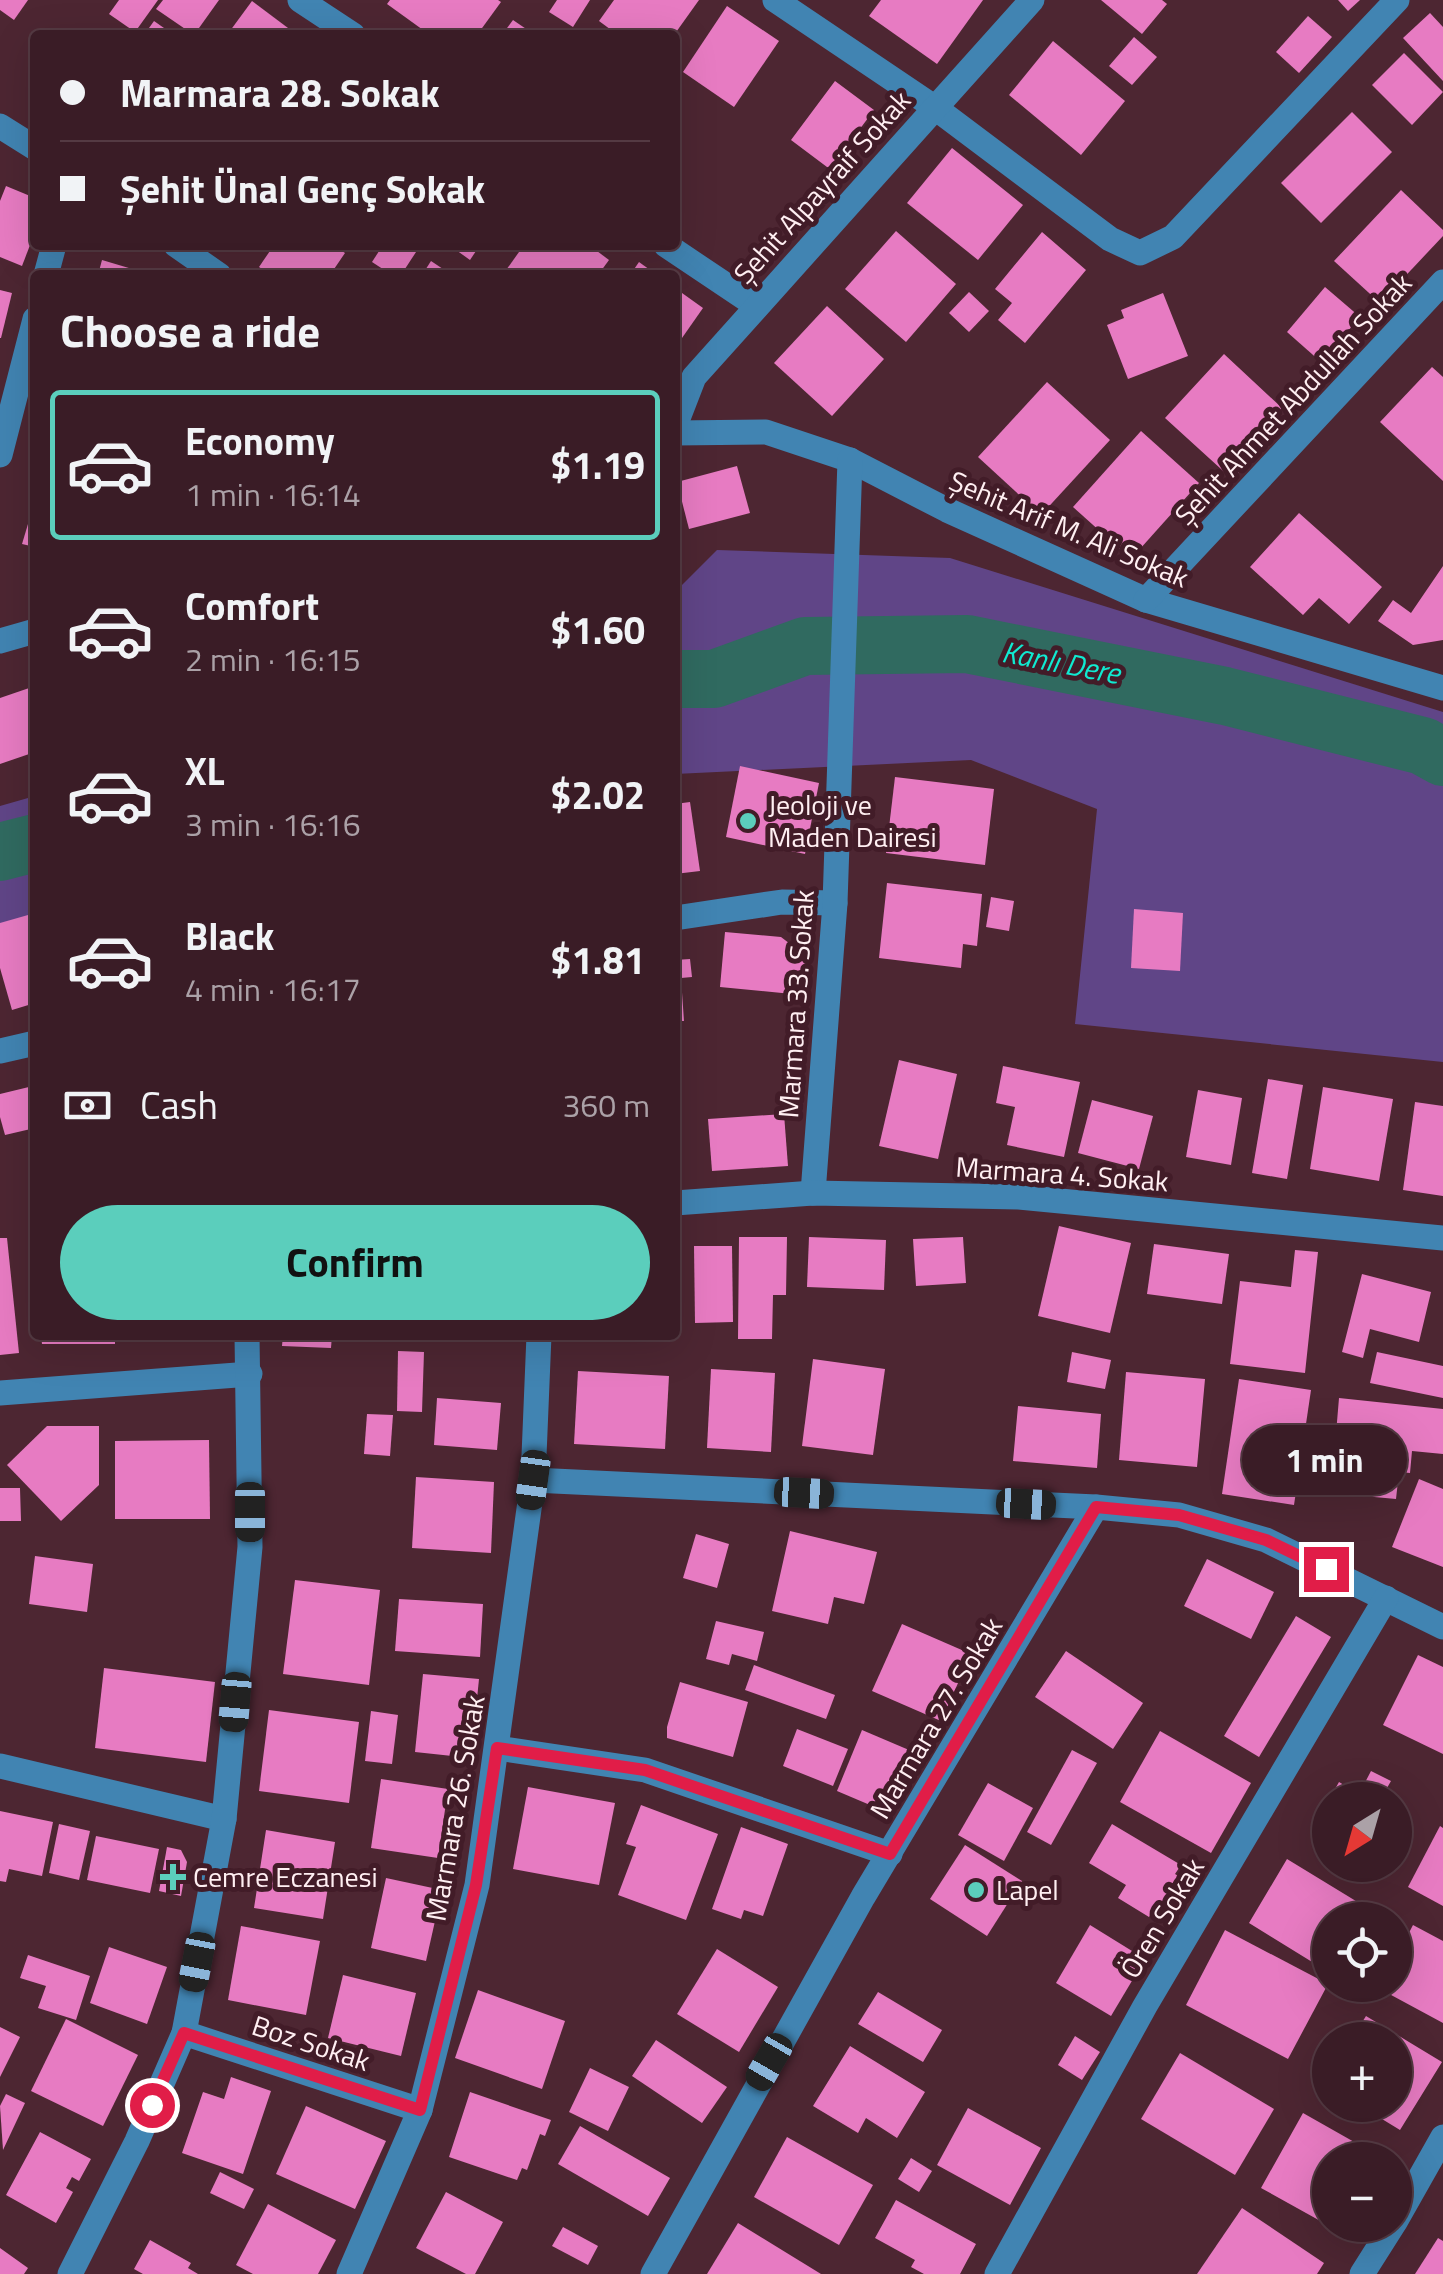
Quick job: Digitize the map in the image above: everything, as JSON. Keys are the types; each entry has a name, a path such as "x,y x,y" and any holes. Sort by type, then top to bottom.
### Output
{"street":[{"path":"300,0 345,30"},
{"path":"775,0 934,107 1110,239 1140,253 1173,237 1397,0"},
{"name":"Şehit Alpayraif Sokak","path":"680,415 694,377 1032,0"},
{"path":"0,126 30,145"},
{"path":"183,250 212,270"},
{"path":"673,250 756,306"},
{"name":"Şehit Ahmet Abdullah Sokak","path":"1146,600 1443,282"},
{"path":"0,455 30,338"},
{"name":"Şehit Arif M. Ali Sokak","path":"680,429 766,432 850,460 948,510 1146,600 1443,688"},
{"name":"Marmara 33. Sokak","path":"813,1193 835,904 850,460"},
{"path":"0,642 30,633"},
{"path":"680,917 782,902 835,904"},
{"path":"0,1051 30,1043"},
{"name":"Marmara 4. Sokak","path":"680,1203 813,1193 1019,1197 1443,1238"},
{"path":"70,2274 184,2033 224,1819 250,1546 248,1340"},
{"name":"Marmara 26. Sokak","path":"350,2274 420,2110 476,1885 533,1480 540,1340"},
{"path":"0,1392 250,1374"},
{"path":"533,1480 1096,1507 1179,1515 1266,1540 1443,1627"},
{"name":"Marmara 27. Sokak","path":"653,2274 750,2095 1096,1507"},
{"name":"Ören Sokak","path":"997,2274 1145,2006 1386,1598"},
{"path":"497,1748 645,1770 890,1854"},
{"path":"0,1766 224,1819"},
{"name":"Boz Sokak","path":"184,2033 420,2110"},
{"path":"1412,2205 1433,2184 1443,2138"},
{"path":"1362,2274 1382,2242"}],"shaded area":[{"path":"717,550 950,558 1443,712 1443,1062 1075,1024 1097,809 971,760 680,774 680,587"},
{"path":"30,797 30,929 0,937 0,806"}],"building":[{"path":"0,0 28,0 14,20 0,10"},
{"path":"119,0 158,0 136,30 109,14"},
{"path":"163,0 219,0 198,30 187,30 156,9"},
{"path":"390,0 501,2 481,30 423,30 387,4"},
{"path":"557,0 590,0 573,27 549,12"},
{"path":"614,0 699,0 678,30 611,30 599,21"},
{"path":"881,0 983,0 937,64 869,16"},
{"path":"1101,0 1162,0 1167,4 1142,34"},
{"path":"1338,0 1360,0 1348,11"},
{"path":"252,1 288,28 287,30 231,30"},
{"path":"727,6 779,41 734,107 683,72"},
{"path":"1430,13 1443,27 1443,81 1403,38"},
{"path":"1308,16 1332,37 1299,73 1276,52"},
{"path":"513,20 528,30 506,30"},
{"path":"154,21 167,30 148,30"},
{"path":"1134,37 1157,57 1132,85 1109,66"},
{"path":"1053,41 1125,101 1081,155 1009,95"},
{"path":"1404,53 1443,92 1412,125 1372,85"},
{"path":"835,81 874,110 845,149 854,155 839,176 791,140"},
{"path":"1352,112 1392,152 1321,223 1281,183"},
{"path":"952,148 1023,205 978,260 907,203"},
{"path":"6,186 30,196 30,245 22,266 0,257 0,201"},
{"path":"1401,190 1443,230 1443,236 1380,303 1334,261"},
{"path":"896,231 956,284 906,342 845,289"},
{"path":"1042,232 1086,270 1025,343 998,320 1012,303 995,289"},
{"path":"271,250 345,253 333,270 259,267"},
{"path":"380,250 417,250 404,270 384,270 372,262"},
{"path":"456,250 477,250 470,260"},
{"path":"520,250 596,250 609,260 602,270 506,270"},
{"path":"102,260 136,270 99,270"},
{"path":"431,261 444,270 425,270"},
{"path":"639,262 650,270 633,270"},
{"path":"1325,287 1360,317 1321,362 1287,332"},
{"path":"0,290 12,293 1,338 0,338"},
{"path":"680,292 703,308 680,341"},
{"path":"969,292 989,311 969,332 949,313"},
{"path":"1163,293 1188,356 1128,379 1107,325 1124,318 1121,310"},
{"path":"827,306 884,359 832,416 774,363"},
{"path":"1224,354 1282,408 1247,446 1256,454 1232,479 1165,418"},
{"path":"1432,367 1443,377 1443,481 1380,422"},
{"path":"1047,382 1110,440 1041,515 978,457"},
{"path":"1141,431 1199,483 1131,559 1073,507"},
{"path":"737,466 750,513 689,529 680,481"},
{"path":"1299,513 1382,587 1349,624 1319,598 1303,615 1250,567"},
{"path":"30,517 30,546 22,544"},
{"path":"1443,566 1443,640 1413,645 1378,621 1393,600 1411,613"},
{"path":"30,688 30,754 0,764 0,698"},
{"path":"740,766 819,783 805,854 726,837"},
{"path":"895,777 994,789 985,865 886,853"},
{"path":"690,802 700,871 680,873 680,803"},
{"path":"887,883 982,894 977,946 963,944 961,968 879,958"},
{"path":"991,897 1014,901 1009,931 986,927"},
{"path":"1134,909 1183,913 1180,971 1131,968"},
{"path":"30,914 30,1005 12,1010 0,968 0,923"},
{"path":"725,932 781,937 806,956 802,995 720,987"},
{"path":"690,959 692,977 681,978 684,1021 680,1021 680,960"},
{"path":"899,1060 957,1074 938,1159 879,1146"},
{"path":"1003,1066 1080,1082 1064,1157 1007,1145 1015,1107 996,1103"},
{"path":"1268,1079 1303,1085 1287,1179 1252,1173"},
{"path":"30,1087 30,1129 5,1135 0,1094"},
{"path":"1323,1087 1393,1099 1379,1181 1310,1169"},
{"path":"1198,1090 1242,1098 1231,1165 1186,1157"},
{"path":"1092,1100 1153,1116 1139,1169 1078,1153"},
{"path":"1415,1102 1443,1106 1443,1196 1403,1190"},
{"path":"784,1114 788,1166 712,1171 708,1119"},
{"path":"1059,1226 1131,1243 1110,1333 1038,1316"},
{"path":"739,1237 787,1237 786,1295 773,1295 772,1339 738,1339"},
{"path":"809,1237 886,1240 884,1290 807,1287"},
{"path":"963,1237 966,1283 916,1286 913,1239"},
{"path":"0,1238 7,1238 19,1353 0,1355"},
{"path":"1154,1244 1229,1254 1222,1304 1147,1294"},
{"path":"694,1246 732,1246 733,1322 695,1323"},
{"path":"1295,1250 1318,1252 1305,1373 1230,1364 1240,1281 1291,1287"},
{"path":"1362,1274 1431,1292 1419,1342 1370,1329 1363,1358 1342,1352"},
{"path":"42,1340 115,1340 115,1344 42,1344"},
{"path":"283,1340 332,1340 331,1348 282,1346"},
{"path":"398,1351 424,1352 422,1412 397,1411"},
{"path":"1072,1352 1111,1360 1105,1389 1067,1382"},
{"path":"1377,1352 1443,1366 1443,1398 1370,1383"},
{"path":"813,1359 885,1369 873,1455 802,1446"},
{"path":"711,1369 775,1373 771,1452 707,1448"},
{"path":"578,1371 669,1376 665,1449 574,1444"},
{"path":"1126,1372 1205,1379 1197,1467 1119,1460"},
{"path":"1239,1379 1311,1390 1294,1505 1222,1494"},
{"path":"437,1398 501,1403 497,1450 434,1445"},
{"path":"1339,1398 1443,1409 1443,1454 1412,1451 1410,1473 1399,1472 1396,1499 1331,1493"},
{"path":"1018,1406 1101,1414 1097,1468 1013,1461"},
{"path":"367,1414 393,1415 390,1456 364,1454"},
{"path":"47,1426 99,1426 99,1485 61,1521 7,1465"},
{"path":"209,1440 210,1519 115,1519 115,1441"},
{"path":"416,1477 494,1482 491,1553 412,1548"},
{"path":"1419,1479 1443,1489 1443,1567 1392,1547"},
{"path":"0,1488 20,1488 21,1521 0,1521"},
{"path":"790,1531 877,1552 864,1604 834,1597 828,1624 772,1611"},
{"path":"696,1534 729,1544 717,1588 683,1578"},
{"path":"35,1556 93,1564 87,1612 29,1604"},
{"path":"1207,1559 1274,1592 1251,1639 1184,1606"},
{"path":"295,1580 380,1590 369,1685 283,1674"},
{"path":"399,1599 483,1604 480,1657 395,1651"},
{"path":"1296,1616 1331,1637 1259,1757 1224,1736"},
{"path":"716,1621 764,1632 757,1661 732,1654 729,1665 706,1659"},
{"path":"902,1624 971,1654 941,1721 872,1691"},
{"path":"1066,1651 1143,1703 1113,1749 1035,1697"},
{"path":"1418,1655 1443,1667 1443,1754 1383,1725"},
{"path":"754,1665 835,1695 826,1719 745,1690"},
{"path":"104,1668 215,1682 206,1762 95,1748"},
{"path":"423,1674 479,1679 471,1758 415,1752"},
{"path":"680,1682 748,1702 733,1757 667,1738"},
{"path":"269,1710 359,1722 349,1803 259,1791"},
{"path":"371,1711 398,1715 392,1764 365,1761"},
{"path":"797,1729 848,1749 833,1786 783,1766"},
{"path":"862,1730 909,1750 891,1791 870,1805 837,1791"},
{"path":"1160,1731 1251,1783 1211,1853 1120,1802"},
{"path":"1072,1750 1097,1763 1051,1845 1027,1832"},
{"path":"1371,1771 1391,1781 1390,1782 1365,1782"},
{"path":"381,1779 448,1789 438,1858 371,1848"},
{"path":"988,1783 1033,1808 1004,1861 958,1835"},
{"path":"528,1787 615,1803 599,1885 513,1869"},
{"path":"641,1805 718,1834 686,1920 618,1895 636,1847 626,1844"},
{"path":"0,1811 53,1822 42,1876 9,1869 6,1882 0,1881"},
{"path":"59,1824 90,1831 79,1880 49,1873"},
{"path":"1112,1824 1181,1865 1175,1874 1190,1883 1181,1897 1175,1893 1168,1905 1159,1900 1149,1917 1118,1898 1126,1885 1089,1863"},
{"path":"1440,1826 1443,1906 1408,1887"},
{"path":"741,1827 788,1844 763,1916 744,1910 741,1919 712,1909"},
{"path":"266,1830 335,1842 323,1919 254,1908"},
{"path":"96,1836 159,1849 150,1893 87,1880"},
{"name":"Lapel","path":"965,1845 1022,1881 987,1936 930,1899"},
{"name":"Cemre Eczanesi","path":"167,1847 181,1850 187,1862 181,1896 159,1891"},
{"path":"1287,1859 1312,1874 1312,1882 1325,1882 1358,1902 1312,1902 1312,1962 1249,1923"},
{"path":"386,1878 442,1890 426,1961 371,1948"},
{"path":"1090,1925 1145,1959 1111,2016 1056,1983"},
{"path":"241,1926 320,1941 306,2015 228,2000"},
{"path":"1412,1927 1443,1941 1443,2023 1404,2002 1412,2002"},
{"path":"1225,1930 1312,1976 1312,2002 1318,2002 1288,2059 1186,2005"},
{"path":"109,1947 167,1967 147,2024 90,2003"},
{"path":"717,1949 778,1987 739,2052 677,2014"},
{"path":"28,1955 90,1976 76,2020 38,2008 46,1986 20,1978"},
{"path":"343,1975 416,1993 401,2056 328,2038"},
{"path":"478,1990 565,2021 542,2089 455,2058"},
{"path":"878,1992 942,2030 923,2062 858,2024"},
{"path":"66,2019 138,2055 103,2126 31,2091"},
{"path":"0,2027 20,2037 0,2077"},
{"path":"1075,2036 1100,2052 1082,2080 1058,2065"},
{"path":"656,2040 727,2087 702,2123 632,2076"},
{"path":"1412,2044 1442,2062 1412,2111"},
{"path":"850,2046 925,2092 897,2138 866,2118 858,2133 813,2106"},
{"path":"1180,2053 1274,2109 1235,2175 1141,2119"},
{"path":"590,2068 629,2087 608,2131 569,2112"},
{"path":"231,2077 271,2091 243,2174 182,2153 203,2092 224,2099"},
{"path":"470,2092 551,2120 545,2136 540,2134 527,2170 522,2168 517,2180 449,2157"},
{"path":"6,2094 25,2103 3,2150 0,2106"},
{"path":"306,2106 386,2141 355,2209 276,2174"},
{"path":"968,2108 1041,2148 1010,2205 937,2165"},
{"path":"1303,2113 1312,2122 1354,2142 1312,2142 1312,2216 1261,2188"},
{"path":"1387,2122 1405,2122 1400,2130"},
{"path":"580,2126 670,2178 648,2216 558,2164"},
{"path":"40,2132 91,2159 79,2181 72,2177 66,2188 73,2192 56,2223 6,2195"},
{"path":"787,2137 873,2185 839,2245 754,2197"},
{"path":"911,2158 932,2171 919,2192 898,2179"},
{"path":"220,2172 254,2189 244,2209 210,2193"},
{"path":"446,2192 503,2222 475,2274 466,2274 416,2248"},
{"path":"896,2200 976,2244 960,2274 924,2274 911,2267 915,2260 875,2238"},
{"path":"268,2204 336,2240 318,2274 253,2274 236,2265"},
{"path":"1242,2208 1324,2263 1317,2274 1197,2274"},
{"path":"738,2223 821,2274 707,2274"},
{"path":"563,2227 598,2246 588,2265 552,2246"},
{"path":"1438,2238 1443,2241 1443,2274 1415,2274"},
{"path":"150,2240 191,2263 188,2268 198,2274 143,2274 134,2269"},
{"path":"0,2248 28,2268 24,2274 0,2274"}],"waterway":[{"name":"Kanlı Dere","path":"680,679 714,679 805,646 967,644 1225,696 1423,746 1443,757"},
{"name":"Kanlı Dere","path":"0,852 30,844"}],"place":[{"name":"Jeoloji ve Maden Dairesi","path":"748,821"},
{"name":"Cemre Eczanesi","path":"173,1877"},
{"name":"Lapel","path":"976,1890"}],"route":[{"path":"152,2105 184,2033 420,2110 476,1885 497,1748 645,1770 890,1854 1096,1507 1179,1515 1266,1540 1326,1569"}]}
